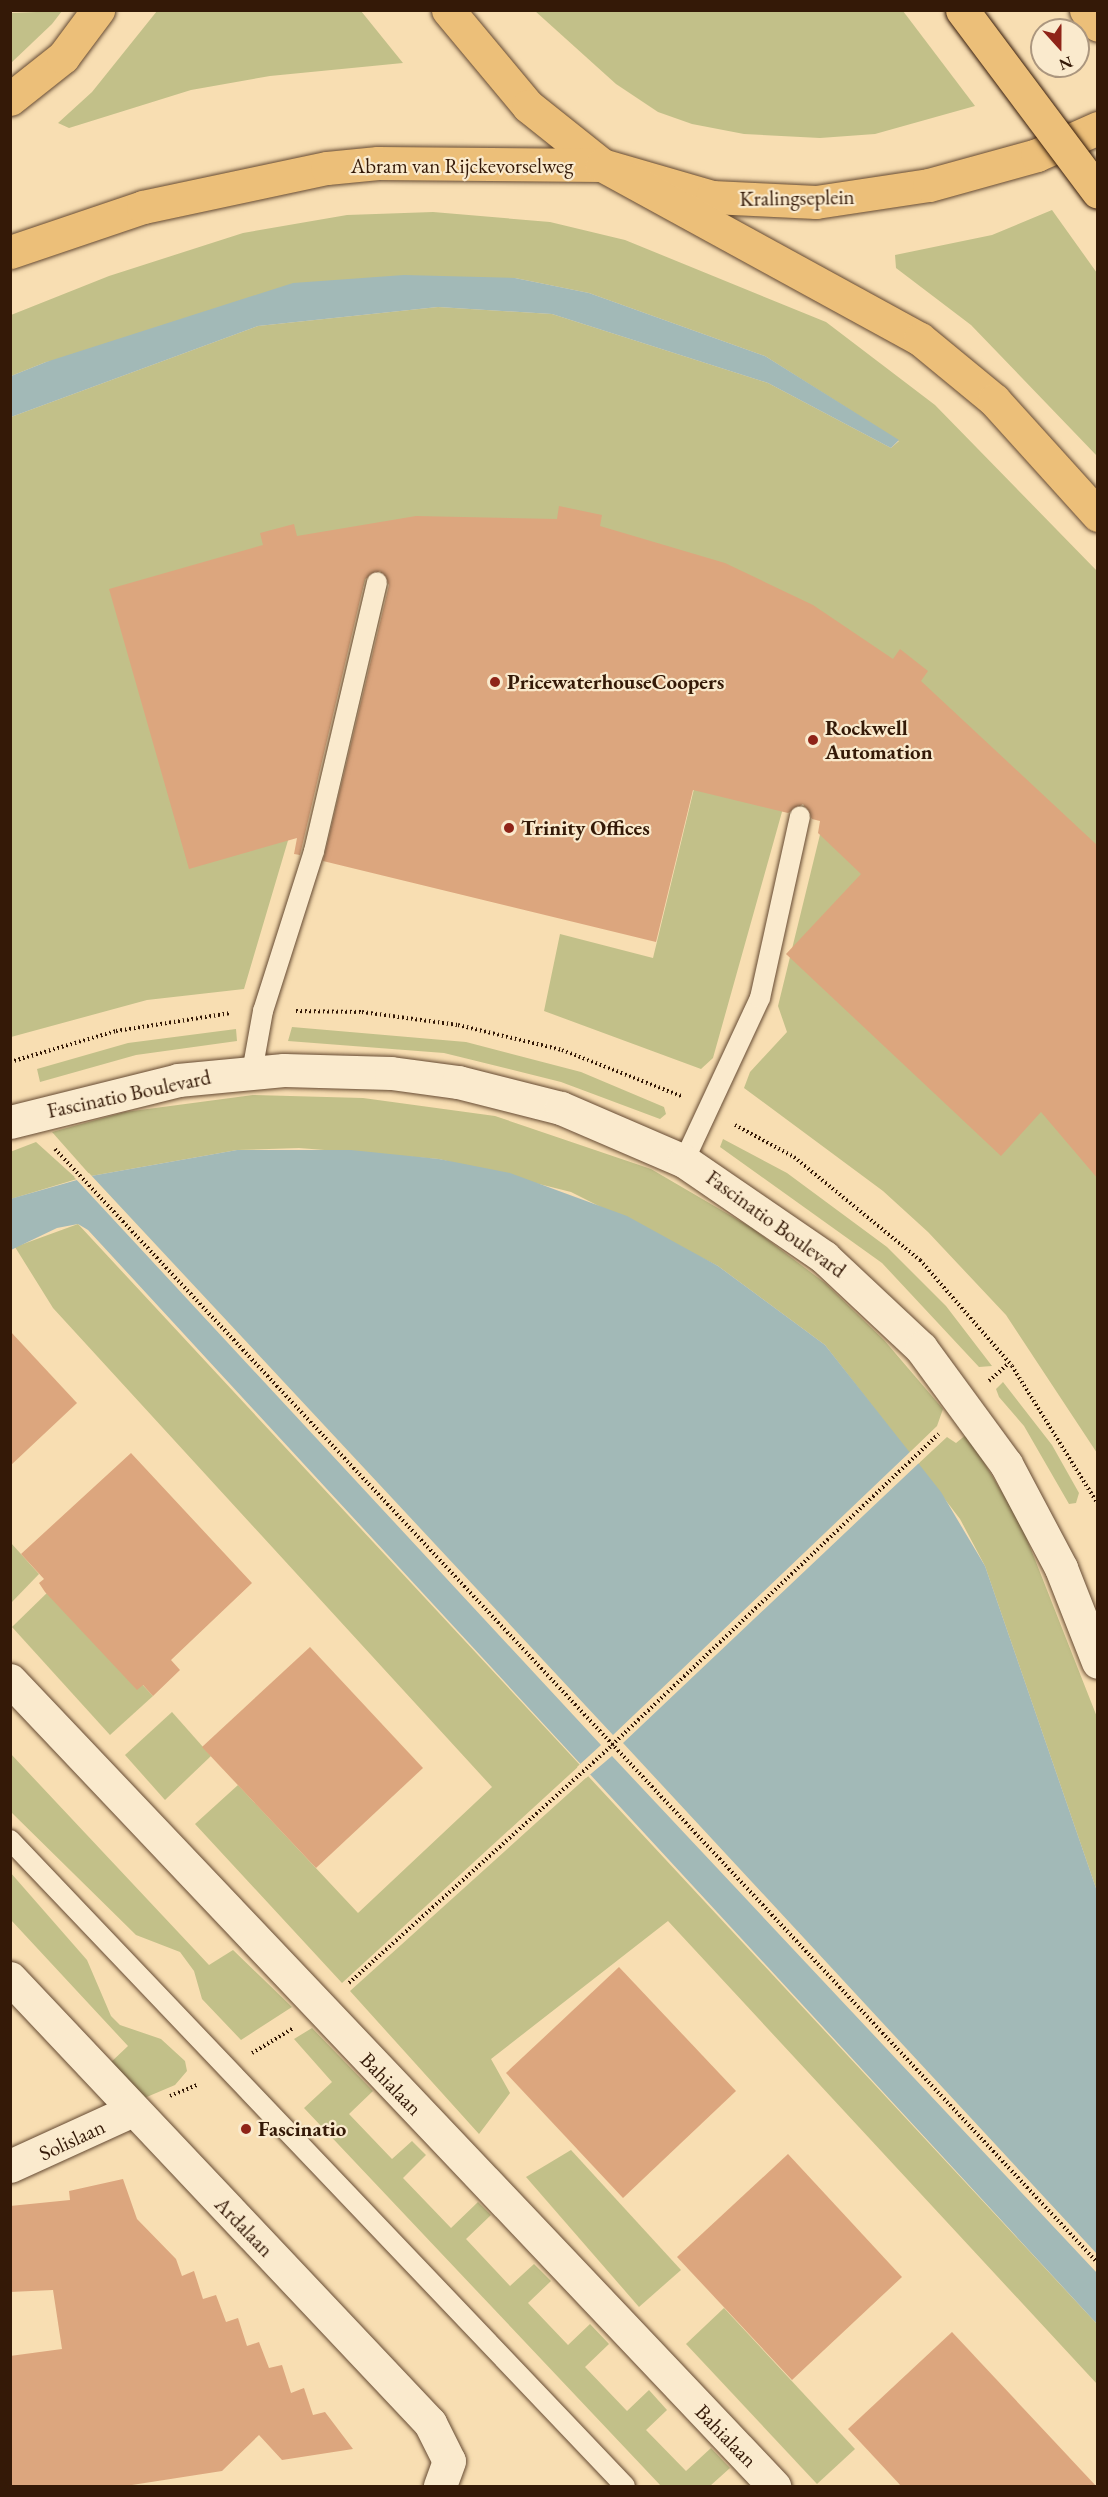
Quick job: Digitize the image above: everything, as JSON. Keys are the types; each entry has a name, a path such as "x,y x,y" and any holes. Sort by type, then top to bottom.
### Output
{"highway":[{"path":"10,99 63,57 98,10"},
{"name":"Kralingseplein","path":"448,10 528,106 602,165 712,197 816,202 985,172 1098,128"},
{"path":"962,10 1098,192"},
{"path":"1086,10 1098,25"},
{"name":"Abram van Rijckevorselweg","path":"10,252 143,207 327,168 378,163 602,165"},
{"path":"602,165 920,339 994,400 1098,515"}],"street":[{"name":"Fascinatio Boulevard","path":"10,1122 132,1089 252,1072 334,1070 458,1082 571,1112 684,1161 824,1257 927,1356 1012,1474 1061,1568 1098,1662"},
{"name":"Bahialaan","path":"10,1680 774,2487"},
{"name":"Ardalaan","path":"10,1978 430,2423 449,2461 440,2487"},
{"name":"Solislaan","path":"10,2166 133,2110"}],"lane":[{"path":"252,1072 263,1011 314,851 377,582"},
{"path":"684,1161 760,998 800,816"},
{"path":"10,1840 229,2067 625,2487"}],"path":[{"path":"74,1169 1098,2263"},
{"path":"133,2110 229,2067 321,2010 612,1745 942,1431"}],"shaded area":[{"path":"62,11 52,24 11,63 11,13"},
{"path":"157,11 361,11 403,63 270,76 191,90 69,128 58,123 92,92"},
{"path":"535,11 903,11 975,106 875,134 820,138 744,134 692,124 658,112 616,84"},
{"path":"1052,210 1097,273 1097,456 971,325 896,268 895,255 992,235"},
{"path":"433,212 550,222 625,240 826,322 935,405 1097,571 1097,1453 1006,1315 928,1232 883,1191 744,1088 750,1072 787,1032 778,1006 827,806 787,794 713,1058 701,1069 544,1011 560,934 653,958 733,628 380,530 244,989 147,1000 11,1037 11,417 258,326 438,307 552,314 768,383 891,448 899,441 765,356 589,293 515,278 46,362 11,376 11,315 109,276 243,233 347,215"},
{"path":"292,1027 466,1042 581,1072 664,1107 666,1114 660,1119 561,1082 444,1053 288,1041"},
{"path":"236,1029 237,1041 136,1055 40,1082 37,1069 128,1043"},
{"path":"253,1095 363,1098 495,1116 651,1169 752,1228 825,1283 884,1340 943,1409 937,1426 909,1453 825,1345 718,1266 571,1192 439,1159 299,1148 237,1150 91,1176 52,1132 125,1112"},
{"path":"723,1139 787,1173 887,1247 946,1306 992,1366 979,1367 882,1263 720,1147"},
{"path":"36,1142 77,1179 11,1199 10,1152"},
{"path":"78,1224 580,1765 342,1983 195,1824 238,1785 358,1913 492,1787 53,1308 15,1247"},
{"path":"1003,1382 1052,1445 1079,1493 1076,1503 1069,1504 1024,1426 999,1397 996,1389"},
{"path":"967,1434 1021,1524 1097,1717 1097,1891 985,1566 960,1519 918,1464 947,1437 956,1443"},
{"path":"11,1543 39,1574 11,1603"},
{"path":"52,1588 153,1696 110,1735 12,1627"},
{"path":"172,1712 211,1756 165,1800 125,1755"},
{"path":"10,1753 209,1965 233,1950 292,2007 241,2040 202,1999 194,1971 180,1952 136,1935 11,1812"},
{"path":"588,1776 1097,2324 1097,2384 668,1921 491,2059 510,2093 479,2134 350,1991"},
{"path":"10,1872 87,1960 111,2016 120,2025 161,2039 185,2061 187,2071 175,2085 142,2099 109,2064 128,2046 11,1920"},
{"path":"312,2028 373,2091 349,2114 392,2159 412,2141 426,2155 403,2178 451,2228 478,2202 491,2215 466,2239 510,2286 534,2264 551,2281 528,2303 568,2345 590,2324 609,2344 585,2367 627,2411 649,2390 667,2410 646,2430 686,2471 711,2448 730,2468 710,2486 661,2486 304,2108 332,2082 294,2039"},
{"path":"571,2150 681,2270 639,2307 526,2177"},
{"path":"724,2308 855,2449 817,2484 686,2344"}],"water":[{"path":"404,275 515,278 589,293 765,356 899,440 891,448 768,383 552,314 438,307 258,326 11,417 11,376 46,362 293,283"},
{"path":"237,1150 351,1150 439,1159 510,1173 627,1216 718,1266 825,1345 941,1492 985,1566 1097,1891 1097,2324 88,1230 78,1224 57,1228 11,1250 10,1199 91,1176"}],"pier":[{"path":"89,1173 613,1735 911,1451 920,1462 623,1743 1097,2254 1097,2273 612,1756 586,1778 577,1767 601,1745 74,1177"}],"building":[{"name":"Trinity Offices","path":"559,506 602,515 600,526 725,563 813,605 893,659 900,649 928,671 921,681 1098,846 1098,1179 1041,1112 1001,1156 786,954 861,874 818,833 820,821 812,819 803,804 788,813 693,790 656,942 323,861 389,585 380,571 365,579 300,855 294,854 297,838 189,869 109,589 263,545 260,533 294,524 297,536 416,516 557,519"},
{"path":"10,1331 77,1403 10,1466"},
{"path":"131,1453 252,1583 171,1660 180,1670 153,1696 143,1685 137,1690 45,1592 39,1583 44,1579 21,1554"},
{"path":"310,1647 423,1768 316,1868 202,1747"},
{"path":"619,1967 736,2091 623,2198 506,2073"},
{"path":"788,2154 902,2277 792,2380 677,2257"},
{"path":"123,2179 137,2219 176,2259 182,2276 194,2271 203,2299 216,2295 226,2322 238,2318 247,2346 259,2342 269,2368 282,2365 291,2393 304,2388 313,2415 325,2412 353,2449 282,2460 259,2435 222,2471 119,2487 10,2487 10,2356 62,2349 53,2290 10,2292 10,2206 70,2200 69,2191"},
{"path":"952,2332 1097,2487 902,2487 848,2429"}],"place":[{"name":"PricewaterhouseCoopers","path":"495,682"},
{"name":"Rockwell Automation","path":"813,740"},
{"name":"Trinity Offices","path":"509,828"},
{"name":"Fascinatio","path":"246,2129"}]}
